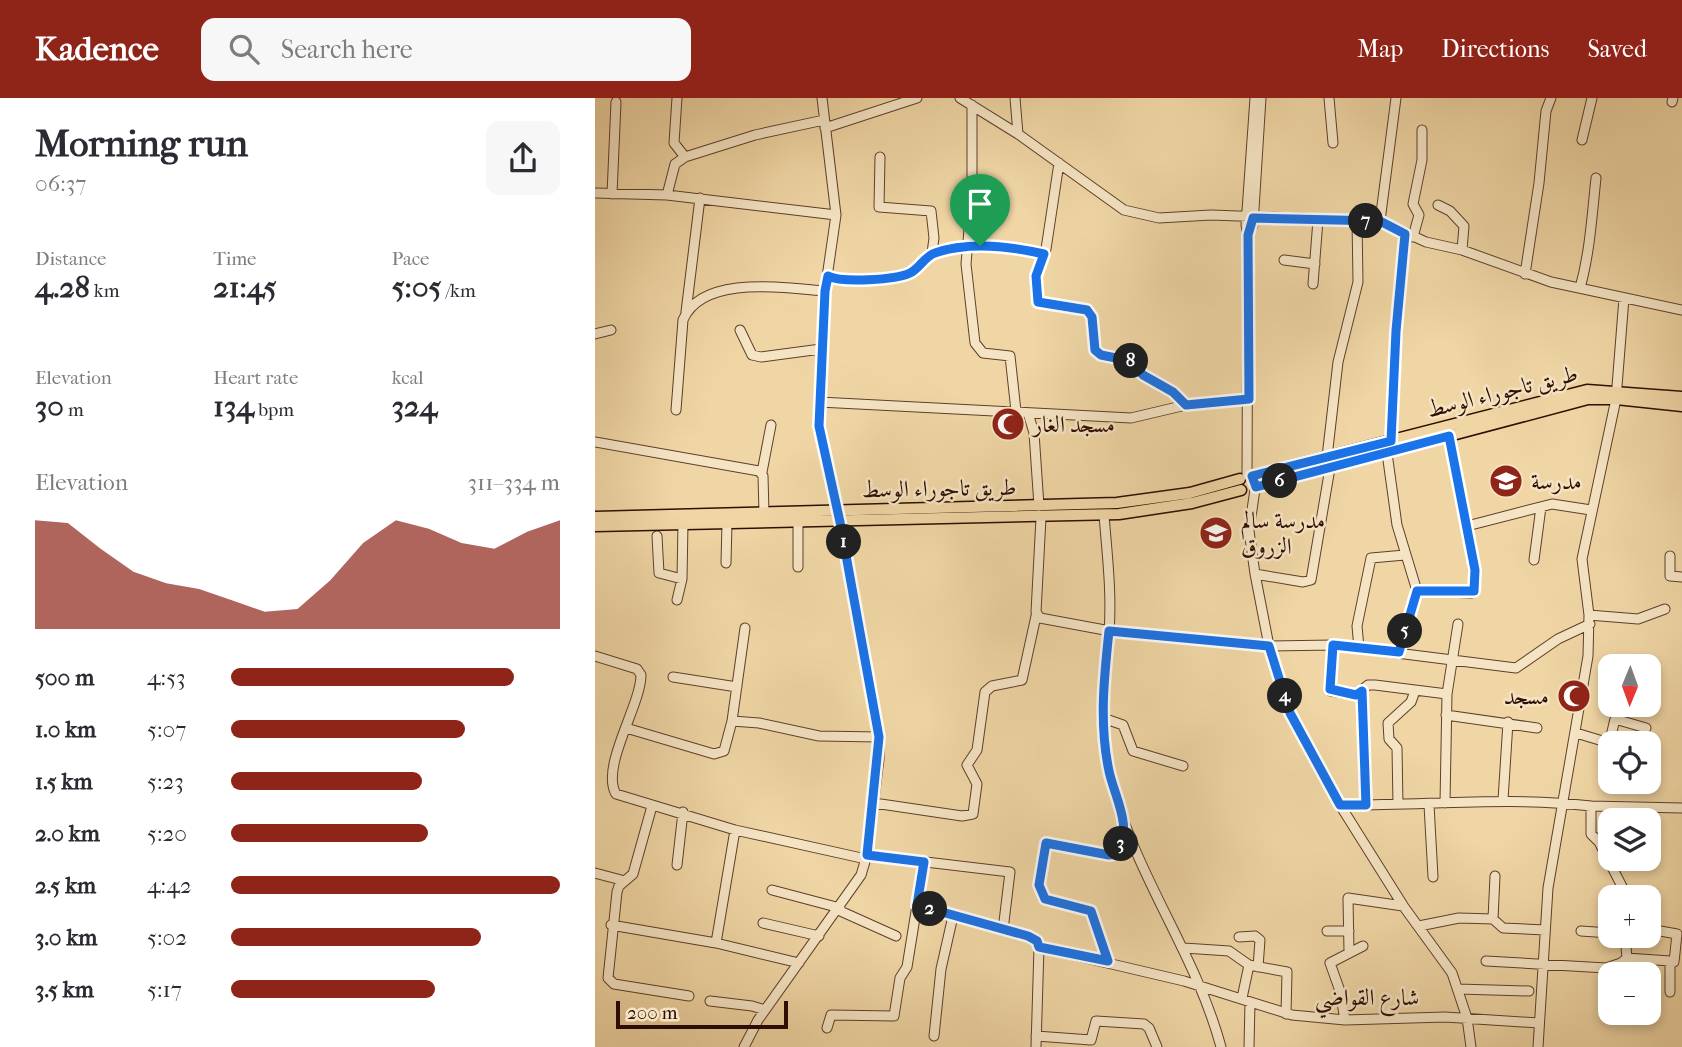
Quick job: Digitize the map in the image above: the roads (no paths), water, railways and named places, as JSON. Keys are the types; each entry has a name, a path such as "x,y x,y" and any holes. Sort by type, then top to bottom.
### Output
{"main road":[{"name":"طريق تاجوراء الوسط","path":"595,517 764,513 839,517 1040,512 1248,484 1329,462 1391,441 1587,390 1682,397"},
{"path":"1329,462 1387,453 1564,405 1617,394 1682,406"},
{"path":"1040,512 1104,515 1192,503 1248,484"},
{"path":"595,526 798,522 839,517"}],"street":[{"path":"677,98 674,143 685,158"},
{"path":"744,1047 765,1010 861,875 867,857 874,803 879,737 839,517 820,437 819,402 825,291 836,215 822,98"},
{"path":"667,195 675,164 685,158 755,135 824,124 917,98"},
{"path":"960,98 1018,134 1133,214 1159,218 1250,217 1380,221 1409,235 1462,250 1525,274 1682,310"},
{"path":"1015,98 1018,134"},
{"path":"1250,217 1255,98"},
{"path":"1261,98 1248,235 1248,484 1249,537 1269,646 1290,713 1340,805 1403,906 1448,966 1467,1018 1471,1047"},
{"path":"1380,221 1397,98"},
{"path":"1525,274 1539,183 1546,111 1551,98"},
{"path":"1582,140 1592,98"},
{"path":"1332,99 1333,143"},
{"path":"612,194 616,102"},
{"path":"972,105 972,195 966,248 976,346 983,353 1010,356 1016,411"},
{"path":"1391,441 1396,331 1409,235 1419,215 1413,204 1422,160 1422,130"},
{"path":"880,157 879,206 931,211 934,238 932,253"},
{"path":"1059,163 1044,254 1036,276 1038,302 1087,310 1092,317 1095,350 1101,355 1131,361 1143,375 1173,392 1186,405"},
{"path":"1580,288 1590,248 1590,215 1596,178"},
{"path":"595,193 700,198 836,215"},
{"path":"676,410 700,198"},
{"path":"1438,205 1450,211 1464,226 1462,250"},
{"path":"1313,285 1318,220"},
{"path":"1255,574 1303,582 1311,580 1329,462 1338,362 1358,282 1357,220"},
{"path":"828,276 900,277 913,272 932,253 966,248 1002,246 1044,254"},
{"path":"1284,260 1315,264"},
{"path":"685,314 704,299 731,288 825,291"},
{"path":"1538,1047 1545,930 1563,803 1586,675 1589,619 1582,559 1617,394 1624,298"},
{"path":"595,334 611,330"},
{"path":"740,330 752,355 821,349"},
{"path":"819,402 1131,418 1186,405 1249,399"},
{"path":"874,803 962,816 973,814 977,785 967,765 977,750 985,692 992,686 1022,680 1036,616 1040,512 1034,433 1028,413"},
{"path":"764,513 762,472 771,425"},
{"path":"1417,591 1474,591 1475,570 1449,436"},
{"path":"595,442 762,472"},
{"path":"1387,453 1397,525 1417,591 1399,652"},
{"path":"1467,526 1560,504 1591,510"},
{"path":"1534,560 1541,507"},
{"path":"1104,515 1109,631 1103,684 1103,718 1109,771 1126,827 1184,948 1221,1047"},
{"path":"798,522 798,567"},
{"path":"677,600 682,579 683,523"},
{"path":"726,563 727,523"},
{"path":"657,536 659,573 682,579"},
{"path":"1359,648 1357,626 1371,558 1405,555"},
{"path":"1670,556 1670,576 1682,577"},
{"path":"1036,616 1109,631 1269,646 1333,645 1518,668 1589,619 1638,619 1665,609"},
{"path":"1445,803 1447,694 1458,624"},
{"path":"626,728 714,754 724,751 732,721 745,628"},
{"path":"1333,645 1330,689 1356,695 1369,685 1375,685 1447,694"},
{"path":"595,658 637,670 642,675 614,771 614,791 652,806 683,812 735,830 867,857 1010,872 1003,930"},
{"path":"673,677 737,687"},
{"path":"1362,691 1366,805"},
{"path":"1398,804 1397,748 1389,739 1388,723 1411,702 1415,691"},
{"path":"1446,715 1537,728"},
{"path":"1103,718 1122,725 1133,751 1183,766"},
{"path":"1576,733 1606,742 1610,740 1615,719 1646,728"},
{"path":"732,721 759,723 818,736 879,737"},
{"path":"1503,800 1508,722"},
{"path":"1340,805 1429,805 1503,800 1682,808"},
{"path":"1429,805 1433,877"},
{"path":"652,806 633,874 619,886 611,925 608,971 610,981 689,996"},
{"path":"1591,806 1591,834 1599,842 1621,885"},
{"path":"677,865 683,812"},
{"path":"1108,961 1091,911 1045,899 1039,885 1046,843 1113,855 1120,847 1126,827"},
{"path":"716,943 735,830"},
{"path":"828,1028 829,1017 837,1014 894,1016 900,978 907,967 924,862"},
{"path":"595,873 625,881"},
{"path":"1493,919 1495,876"},
{"path":"772,890 839,909 896,936"},
{"path":"1349,952 1350,897 1403,906"},
{"name":"شارع القواضي","path":"917,905 1034,939 1039,947 1108,961 1199,985 1286,1014 1345,1020 1467,1018 1539,1023"},
{"path":"934,1036 941,969 953,916"},
{"path":"1419,926 1459,918 1493,919 1503,928 1545,930"},
{"path":"763,923 819,936"},
{"path":"611,925 716,943 799,963"},
{"path":"1581,930 1598,932"},
{"path":"1327,931 1349,931"},
{"path":"1661,931 1677,934 1676,961 1670,992"},
{"path":"1239,937 1255,936 1260,940 1246,1000 1249,1047"},
{"path":"1345,1020 1340,991 1329,964 1363,946"},
{"path":"1036,1047 1039,947"},
{"path":"1184,948 1229,951 1254,966 1287,972 1286,1014"},
{"path":"1626,948 1627,958"},
{"path":"1486,961 1602,969 1618,965 1627,958 1676,961"},
{"path":"1458,989 1529,991"},
{"path":"711,1002 765,1010"},
{"path":"1036,1036 1091,1040 1095,1021 1144,1024 1149,1028 1157,1047"}],"place":[{"name":"مسجد الغار","path":"1008,424"},
{"name":"مدرسة","path":"1506,481"},
{"name":"مدرسة سالم الزروق","path":"1216,533"},
{"name":"مسجد","path":"1574,696"}]}
